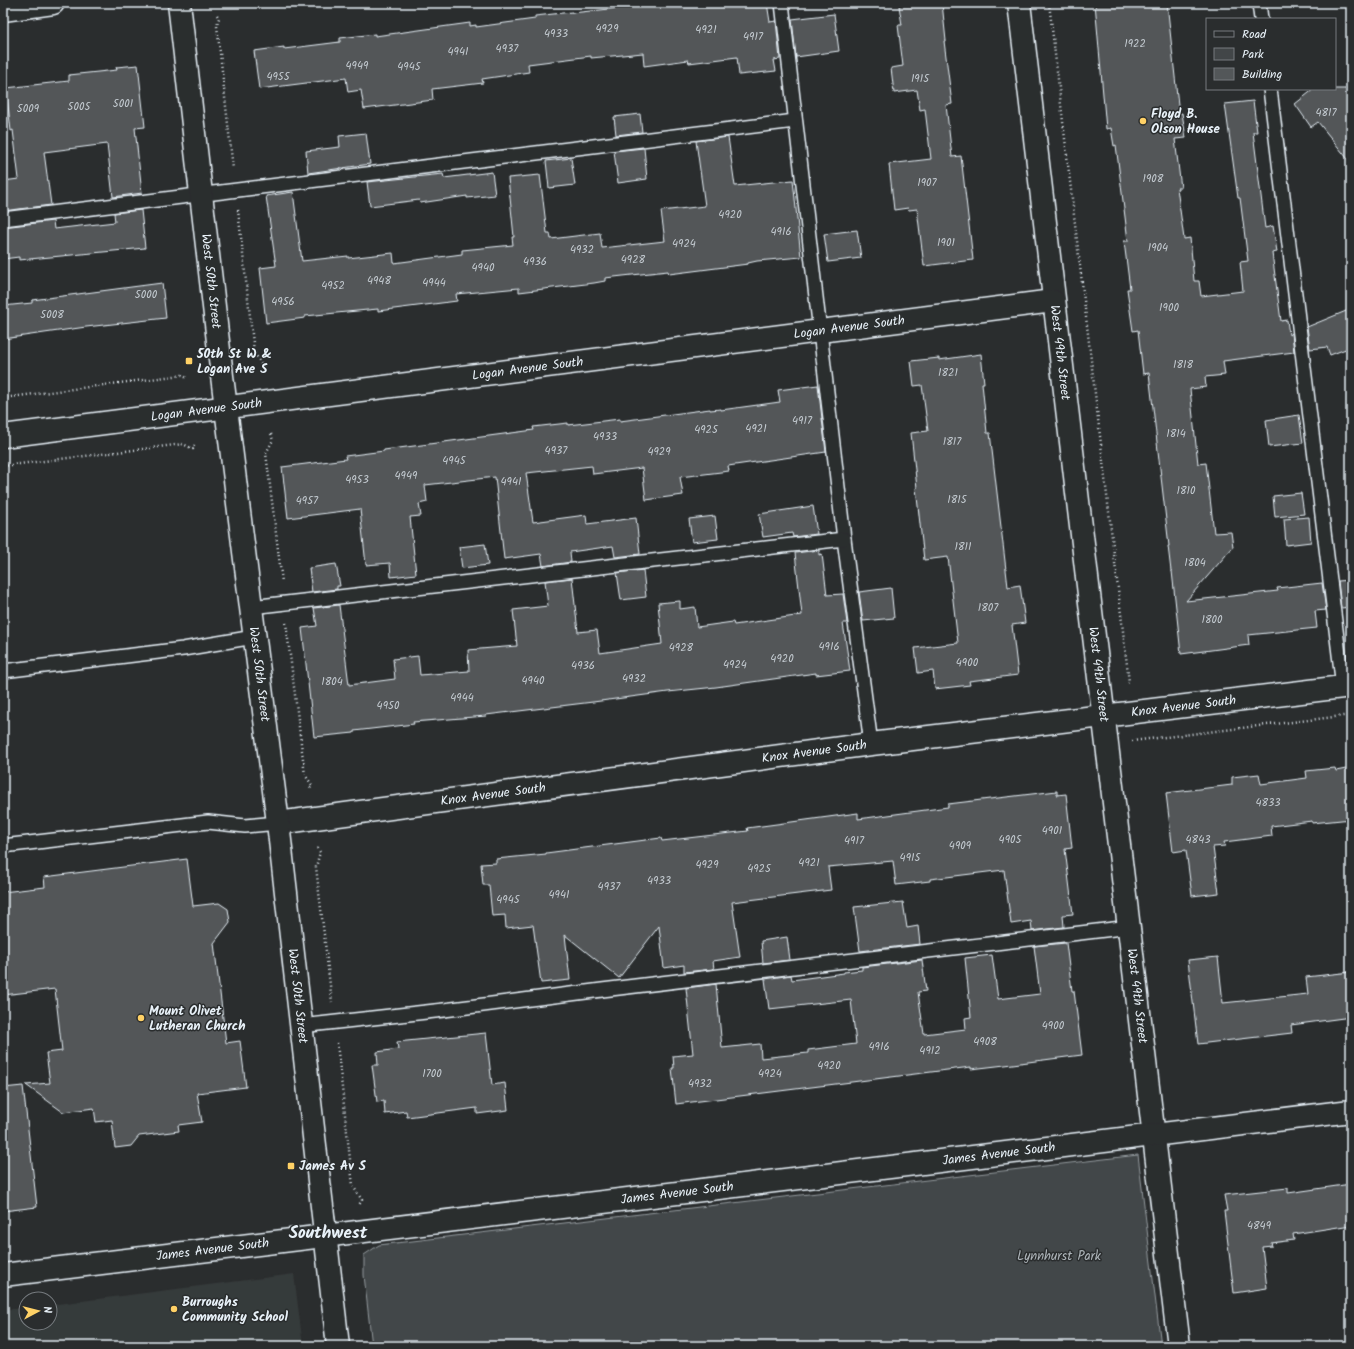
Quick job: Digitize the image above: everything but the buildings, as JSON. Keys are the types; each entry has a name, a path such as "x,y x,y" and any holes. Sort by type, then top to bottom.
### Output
{"street":[{"path":"3,10 53,3"},
{"name":"West 50th Street","path":"179,3 226,408 278,823 338,1346"},
{"name":"West 49th Street","path":"1019,3 1053,301 1130,927 1179,1346"},
{"name":"Logan Avenue South","path":"3,436 1053,301"},
{"name":"Knox Avenue South","path":"278,823 871,744 1347,686"},
{"name":"James Avenue South","path":"3,1275 1351,1111"}],"lane":[{"path":"782,3 844,539 871,744"},
{"path":"1259,3 1261,18"},
{"path":"1270,90 1347,686"},
{"path":"3,219 795,121"},
{"path":"251,607 844,539"},
{"path":"3,671 184,649 254,638"},
{"path":"3,846 208,822 245,826 278,823"},
{"path":"301,1026 1130,927"}],"path":[{"path":"1049,3 1129,682 1122,688"},
{"path":"3,398 182,375 187,378"},
{"path":"3,466 183,444 193,449 195,444"},
{"path":"1128,738 1132,741 1351,715"}],"shaded area":[{"name":"Burroughs Community School","path":"294,1274 303,1346 3,1346 3,1310 18,1309 18,1331 58,1331 58,1304"}],"green space":[{"name":"Lynnhurst Park","path":"1138,1155 1161,1346 372,1346 364,1275 364,1255 379,1245"}],"place":[{"name":"Floyd B. Olson House","path":"1143,121"},
{"name":"50th St W & Logan Ave S","path":"189,361"},
{"name":"Mount Olivet Lutheran Church","path":"141,1018"},
{"name":"James Av S","path":"291,1166"},
{"name":"Burroughs Community School","path":"174,1309"}],"district":[{"name":"Southwest","path":"328,1233"}]}
